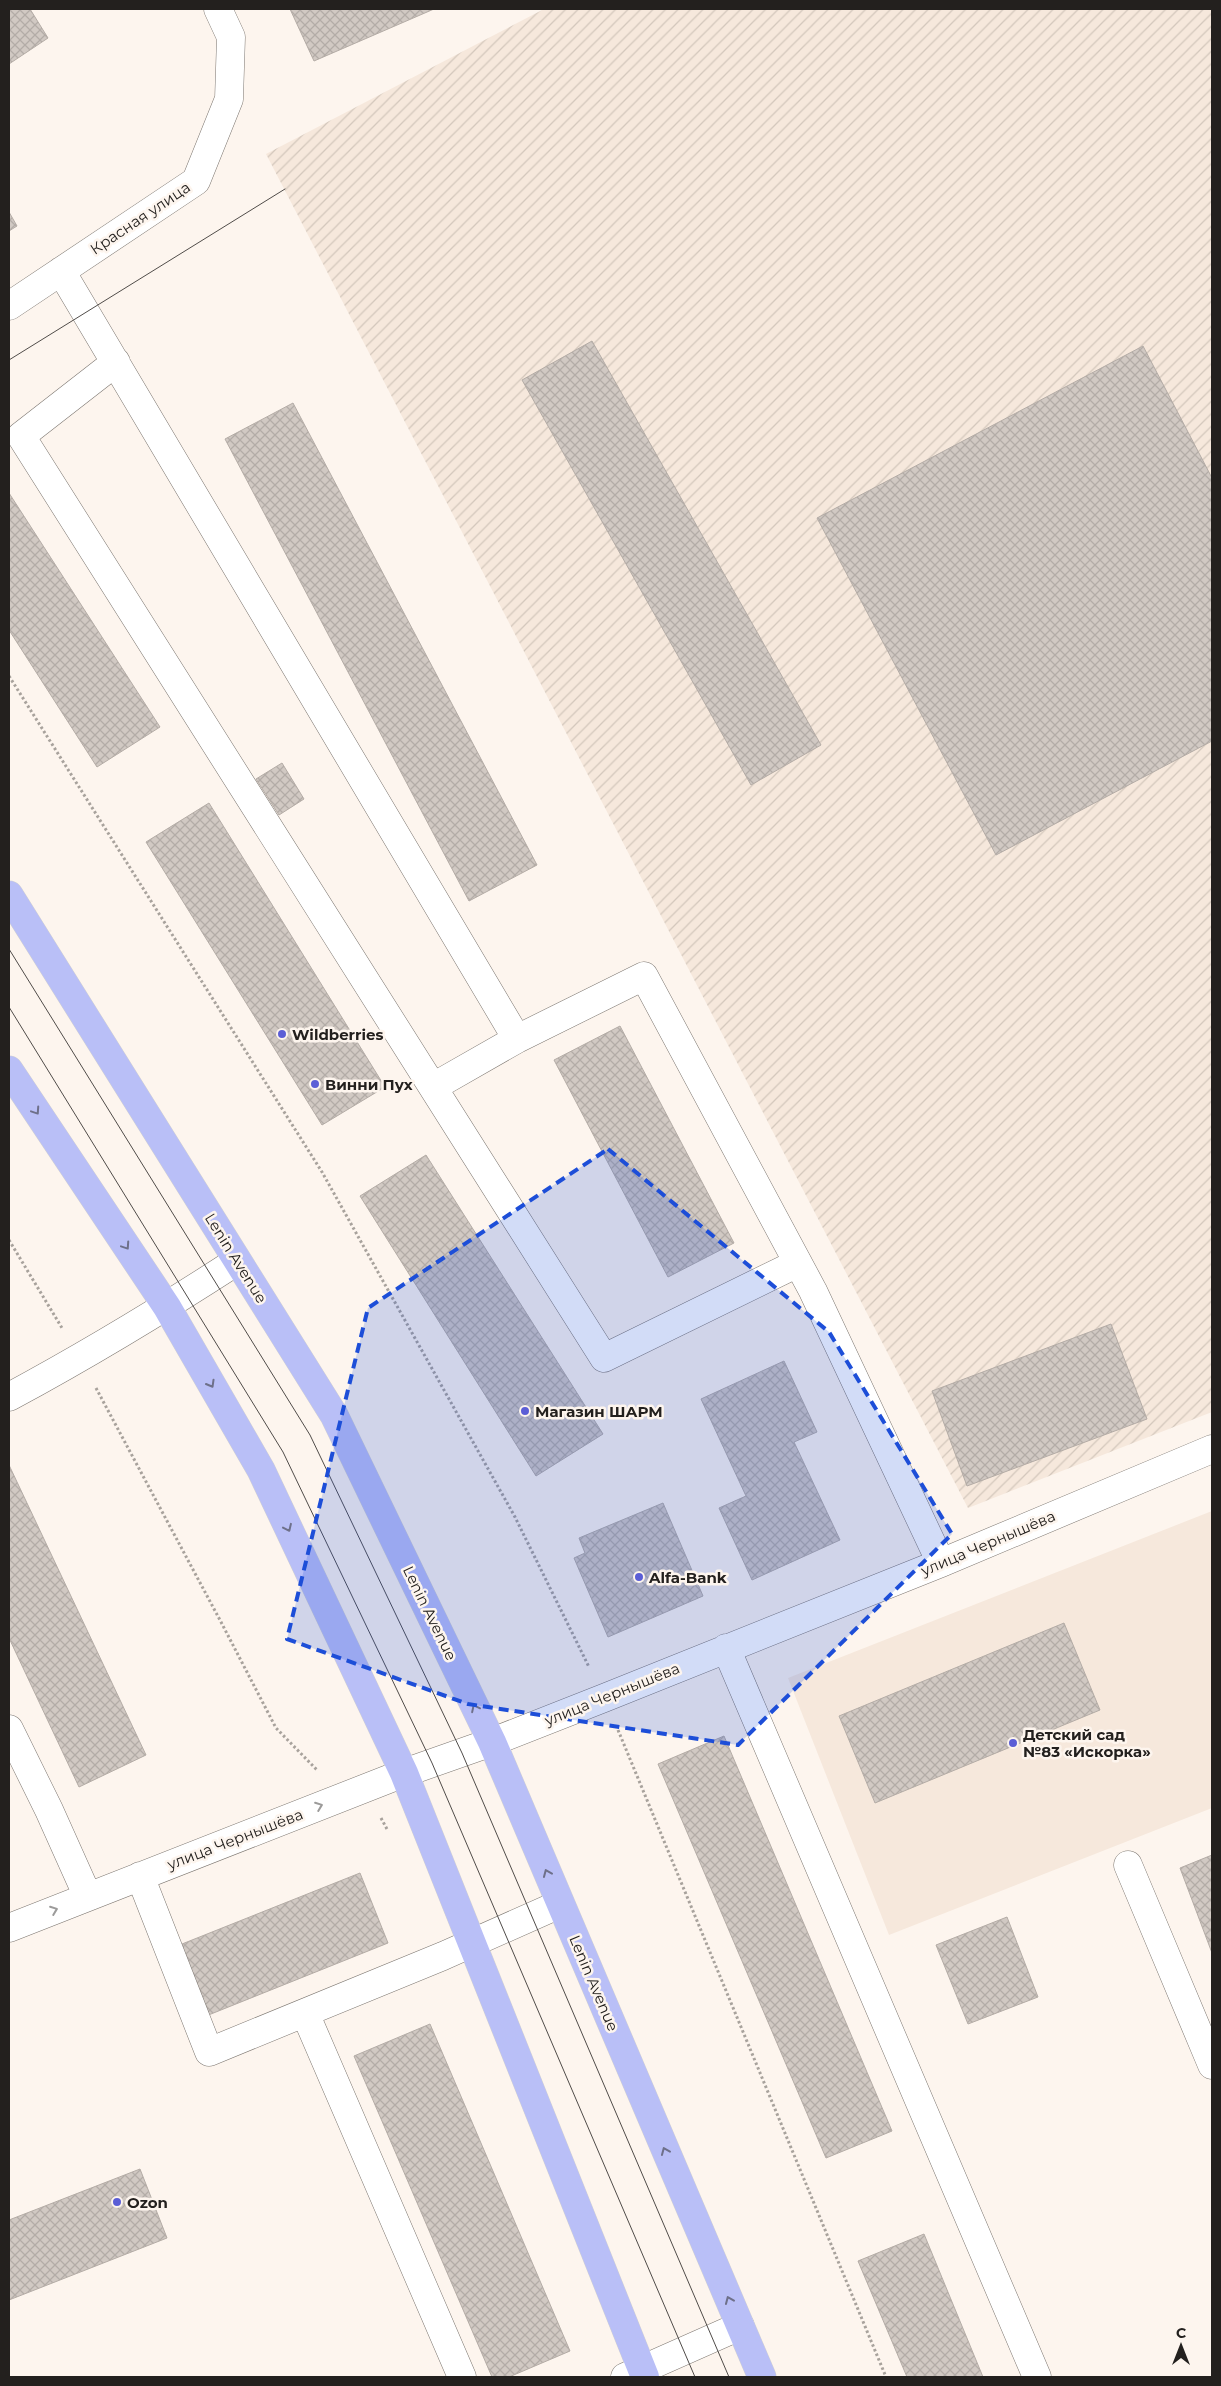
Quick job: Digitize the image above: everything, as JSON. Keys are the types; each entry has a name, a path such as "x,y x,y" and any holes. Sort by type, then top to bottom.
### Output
{"main road":[{"name":"Lenin Avenue","path":"9,895 334,1415 492,1742 762,2377"},
{"path":"9,1070 166,1307 261,1470 404,1773 472,1943 637,2375"}],"street":[{"name":"Красная улица","path":"9,306 196,182 229,99 231,37 218,9"},
{"path":"62,271 517,1039"},
{"path":"116,362 21,436 604,1358 798,1262"},
{"path":"433,1087 517,1039 644,976 798,1262 941,1563"},
{"path":"9,1397 80,1359 238,1261"},
{"name":"улица Чернышёва","path":"9,1928 404,1773 492,1742 604,1698 941,1563 1212,1449"},
{"path":"726,1648 1037,2377"},
{"path":"9,1729 49,1810 88,1897"},
{"path":"1128,1865 1212,2065"},
{"path":"140,1876 209,2052 472,1943 560,1904"},
{"path":"305,2013 462,2377"},
{"path":"637,2375 740,2326"}],"path":[{"path":"9,676 322,1172 515,1517 604,1698 886,2377"}],"highlighted area":[{"path":"608,1149 829,1332 952,1534 738,1745 468,1704 287,1639 368,1308"}],"shaded area":[{"path":"544,9 1212,9 1212,1412 968,1508 266,154"},
{"name":"Детский сад №83 «Искорка»","path":"1212,1511 1212,1808 889,1935 788,1678"}],"building":[{"path":"9,9 30,9 48,38 9,64"},
{"path":"290,9 434,9 314,61"},
{"path":"9,212 17,226 9,231"},
{"path":"592,341 821,745 751,785 522,380"},
{"path":"1143,346 1212,478 1212,741 996,855 817,518"},
{"path":"293,403 537,865 469,901 225,439"},
{"path":"9,493 160,727 97,767 9,630"},
{"path":"282,763 304,799 279,815 256,779"},
{"path":"209,803 385,1087 322,1125 146,842"},
{"path":"620,1026 734,1243 668,1277 554,1060"},
{"path":"426,1155 603,1434 536,1476 360,1196"},
{"path":"1111,1324 1147,1419 967,1486 932,1391"},
{"path":"784,1361 817,1432 794,1442 840,1540 752,1580 719,1508 746,1496 701,1399"},
{"path":"9,1465 146,1755 79,1787 9,1638"},
{"name":"Alfa-Bank","path":"663,1503 703,1596 608,1637 574,1558 585,1553 579,1538"},
{"path":"1064,1623 1100,1710 875,1803 839,1716"},
{"path":"724,1736 892,2131 826,2158 658,1764"},
{"path":"1212,1855 1212,1953 1180,1868"},
{"path":"360,1873 388,1943 206,2016 177,1946"},
{"path":"1007,1917 1038,1997 968,2024 936,1945"},
{"path":"430,2024 570,2351 509,2377 492,2377 354,2056"},
{"path":"140,2169 167,2238 9,2300 9,2220"},
{"path":"924,2234 983,2377 907,2377 858,2261"}],"tram line":[{"path":"9,360 285,189"},
{"path":"9,949 310,1435 462,1753 729,2377"},
{"path":"9,1007 283,1452 432,1763 695,2377"}],"place":[{"name":"Wildberries","path":"282,1034"},
{"name":"Винни Пух","path":"315,1084"},
{"name":"Магазин ШАРМ","path":"525,1411"},
{"name":"Alfa-Bank","path":"639,1577"},
{"name":"Детский сад №83 «Искорка»","path":"1013,1743"},
{"name":"Ozon","path":"117,2202"}]}
